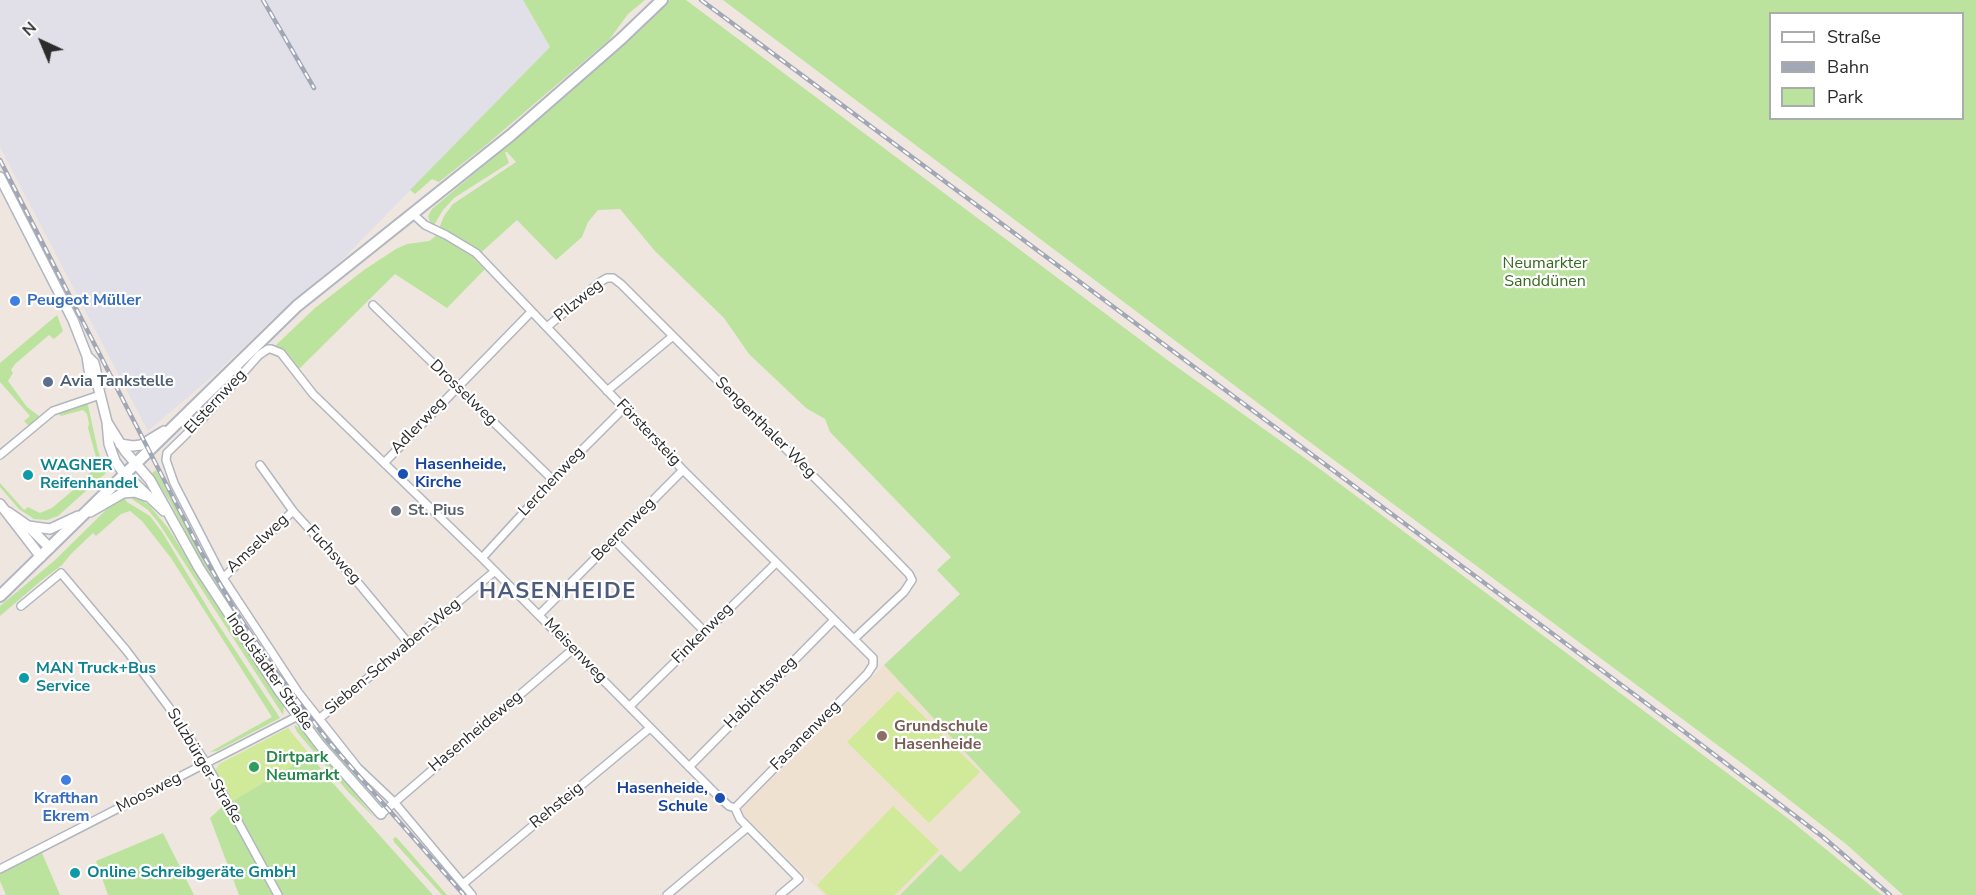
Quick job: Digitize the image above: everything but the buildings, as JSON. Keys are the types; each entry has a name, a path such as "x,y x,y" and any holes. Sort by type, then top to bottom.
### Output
{"main road":[{"path":"0,596 304,300 511,135 659,3"}],"street":[{"name":"Ingolstädter Straße","path":"0,177 70,314 87,356 90,374 99,391 107,422 110,448 118,466 171,520"},
{"name":"Förstersteig","path":"413,214 425,225 476,253 683,470 872,656 874,662"},
{"name":"Pilzweg","path":"547,327 600,282 613,278"},
{"name":"Sengenthaler Weg","path":"613,278 912,578 912,582 904,592 854,639"},
{"name":"Drosselweg","path":"373,305 553,480"},
{"name":"Adlerweg","path":"384,463 531,312"},
{"path":"607,391 673,336"},
{"name":"Elsternweg","path":"223,578 181,500 166,460 167,453 205,416 259,355 271,349"},
{"name":"Meisenweg","path":"271,349 281,353 313,394 540,615 726,804 735,808 738,816 748,827 800,879 780,895"},
{"path":"0,455 53,411 99,391"},
{"name":"Lerchenweg","path":"482,558 553,480 624,408"},
{"name":"Ingolstädter Straße","path":"107,422 120,444 150,480 171,520 242,635 298,716 332,759 381,814"},
{"path":"120,444 133,446 146,444 178,422"},
{"name":"Fuchsweg","path":"260,465 293,511 409,644"},
{"name":"Beerenweg","path":"540,615 683,470"},
{"path":"82,517 123,493 137,492 148,497"},
{"path":"28,526 39,529 54,528 93,507"},
{"path":"3,508 28,526 50,548"},
{"path":"3,508 41,556"},
{"name":"Amselweg","path":"223,578 293,511"},
{"path":"614,540 705,632"},
{"name":"Finkenweg","path":"630,706 776,562"},
{"name":"Sieben-Schwaben-Weg","path":"319,719 495,571"},
{"name":"Sulzbürger Straße","path":"21,606 61,573 132,658 168,706 206,763 278,895"},
{"path":"223,578 279,665 319,719 358,768 394,802 472,895"},
{"name":"Habichtsweg","path":"689,767 834,620"},
{"name":"Hasenheideweg","path":"381,814 572,650"},
{"name":"Fasanenweg","path":"735,808 867,674 874,662"},
{"name":"Moosweg","path":"0,869 298,716"},
{"name":"Rehsteig","path":"463,884 650,728"},
{"path":"667,895 748,827"}],"shaded area":[{"path":"0,0 523,0 550,47 342,260 148,431 0,147"},
{"name":"Grundschule Hasenheide","path":"884,665 1021,812 960,872 941,854 900,895 824,895 742,811 744,806"}],"green space":[{"path":"523,0 645,0 628,14 609,40 486,145 439,182 432,179 415,194 410,190 550,47"},
{"path":"670,0 686,0 1170,362 1320,469 1790,820 1882,895 900,895 941,854 960,872 1021,812 884,665 960,594 937,570 951,557 830,432 825,419 806,408 749,354 724,318 655,251 620,209 598,210 588,222 582,237 556,260 517,220 474,259 485,269 447,308 395,274 298,370 287,354 275,346 315,308 364,270 396,249 407,244 429,241 436,236 444,216 453,204 516,162 505,152 509,163 454,198 434,225 428,216 432,209 561,100"},
{"name":"Neumarkter Sanddünen","path":"723,0 1976,0 1976,895 1903,895 1846,844 1751,770 1299,434"},
{"path":"57,315 63,331 54,339 49,335 15,364 8,381 27,407 39,416 29,426 24,421 30,416 0,382 0,363"},
{"path":"88,405 98,451 106,473 58,516 47,520 34,519 19,509 0,487 0,483 24,510 28,507 40,513 52,508 78,486 77,483 83,480 98,464 88,428 87,414 83,410 61,416 58,413"},
{"path":"156,470 213,577 264,660 315,728 380,804 324,744 272,675 210,579 170,502 152,473"},
{"path":"124,497 127,502 150,516 162,532 212,615 280,718 217,751 210,752 272,717 171,558 142,521 130,511 121,514 96,536 93,533 62,565 0,616 0,606 54,561 111,505"},
{"path":"129,497 136,497 149,505 168,528 240,642 284,706 283,715 158,522 148,510"},
{"path":"898,691 980,772 929,823 847,742"},
{"path":"294,725 302,729 375,818 349,793 297,732"},
{"name":"Dirtpark Neumarkt","path":"288,728 310,755 231,802 216,774 219,764"},
{"path":"310,755 433,895 239,895 210,818 222,807"},
{"path":"893,806 939,850 895,895 827,895 817,885"},
{"path":"163,833 194,895 108,895 96,861"},
{"path":"395,837 447,895 442,895 394,842"},
{"path":"42,853 60,895 6,895 0,881 0,874"}],"railway":[{"path":"263,0 314,88"},
{"path":"701,0 1678,727 1823,837 1890,895"},
{"path":"0,160 200,550 238,615 276,672 328,741 464,895"}],"place":[{"name":"Peugeot Müller","path":"15,301"},
{"name":"Avia Tankstelle","path":"48,382"},
{"name":"Hasenheide, Kirche","path":"403,474"},
{"name":"WAGNER Reifenhandel","path":"28,475"},
{"name":"St. Pius","path":"396,511"},
{"name":"MAN Truck+Bus Service","path":"24,678"},
{"name":"Grundschule Hasenheide","path":"882,736"},
{"name":"Dirtpark Neumarkt","path":"254,767"},
{"name":"Krafthan Ekrem","path":"66,780"},
{"name":"Hasenheide, Schule","path":"720,798"},
{"name":"Online Schreibgeräte GmbH","path":"75,873"}],"district":[{"name":"HASENHEIDE","path":"558,593"}]}
